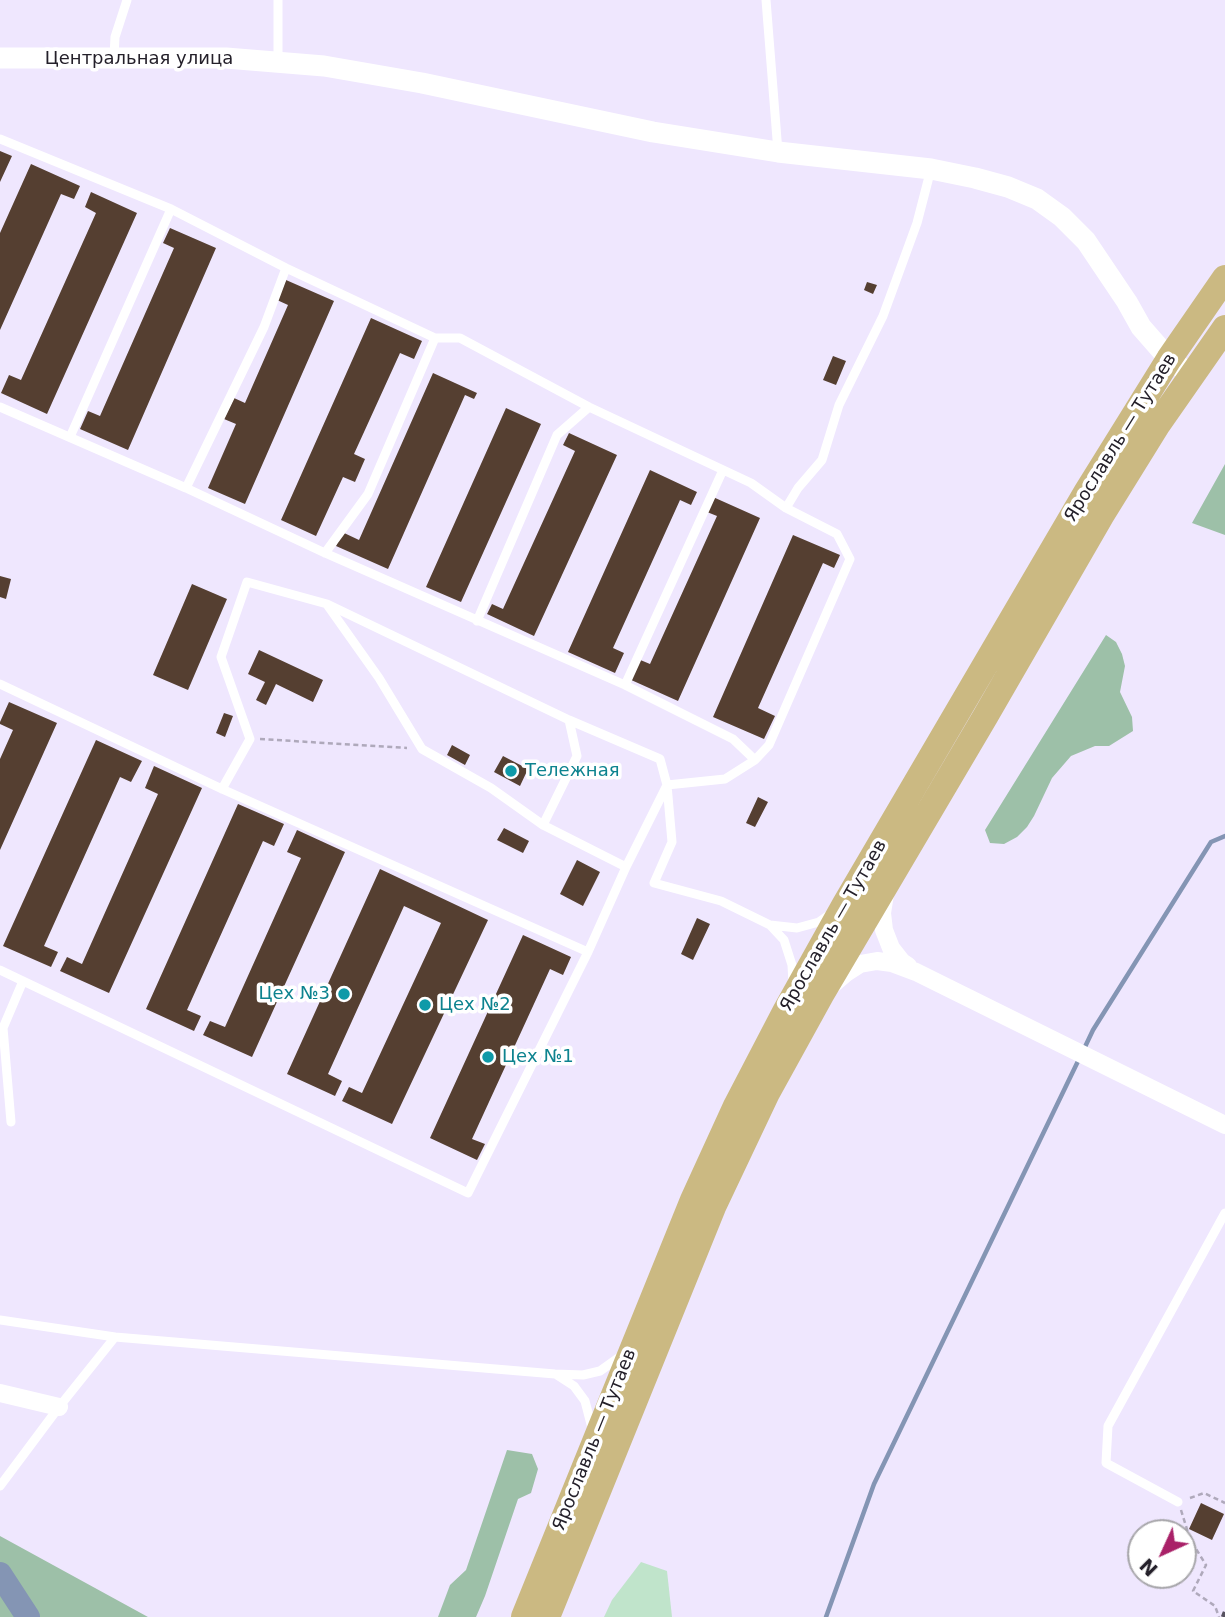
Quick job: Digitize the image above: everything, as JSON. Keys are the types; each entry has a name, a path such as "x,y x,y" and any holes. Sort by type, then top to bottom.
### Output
{"main road":[{"name":"Ярославль — Тутаев","path":"524,1617 693,1200 786,1010 845,904 1087,491 1169,359 1225,278"},
{"name":"Ярославль — Тутаев","path":"547,1617 713,1207 767,1093 821,995 1101,516 1158,424 1225,328"}],"street":[{"name":"Центральная улица","path":"0,58 226,58 324,66 422,83 653,132 778,152 931,169 975,178 1037,199 1062,216 1086,241 1141,327 1169,359 1192,375"},
{"path":"886,885 882,913 884,930 891,948 902,962 916,972"},
{"path":"821,995 860,964 877,961 892,963 916,972 1225,1125"},
{"path":"0,1393 59,1407"}],"lane":[{"path":"114,58 115,37 127,0"},
{"path":"278,0 278,61"},
{"path":"766,0 778,152"},
{"path":"0,139 171,209 286,268 435,338 460,338 589,407 751,483 786,508 837,534 850,559 769,745 755,760 725,779 667,785"},
{"path":"786,508 798,488 822,460 839,405 883,316 917,223 931,169"},
{"path":"69,437 171,209"},
{"path":"186,488 264,327 286,268"},
{"path":"324,553 368,494 435,338"},
{"path":"0,407 625,685 733,739 755,760"},
{"path":"477,621 556,435 589,407"},
{"path":"625,685 723,470"},
{"path":"222,789 250,739 221,657 247,582 327,604 569,720 660,760 667,785 672,842 654,883 720,901 770,925 797,928 819,922 845,904"},
{"path":"327,604 379,678 422,749 491,788 543,825 626,867"},
{"path":"0,684 222,789 588,952"},
{"path":"543,825 578,756 569,720"},
{"path":"0,970 468,1193 588,952 667,785"},
{"path":"770,925 783,940 792,965 794,987 786,1010"},
{"path":"11,1122 3,1028 23,981"},
{"path":"1178,1502 1106,1463 1108,1426 1225,1213"},
{"path":"0,1320 115,1337 583,1375 600,1371 613,1363 637,1336"},
{"path":"0,1486 115,1337"},
{"path":"555,1374 574,1386 585,1401 593,1431 591,1451"}],"path":[{"path":"250,739 422,749"},
{"path":"1219,1617 1215,1606 1193,1591 1206,1565 1190,1539 1178,1502 1204,1493 1225,1503"}],"green space":[{"path":"1225,464 1225,535 1192,523"},
{"path":"1106,635 1116,642 1122,654 1125,666 1120,692 1132,717 1133,731 1109,746 1095,746 1071,756 1052,778 1027,827 1004,844 990,843 985,830"},
{"path":"507,1450 532,1454 538,1469 531,1493 518,1499 476,1617 438,1617 450,1585 466,1570"},
{"path":"0,1536 148,1617 0,1617"},
{"path":"641,1562 667,1571 672,1617 604,1617 612,1600"}],"building":[{"path":"0,151 12,156 0,182"},
{"path":"31,164 80,186 74,199 61,194 0,330 0,233"},
{"path":"91,192 137,213 47,414 1,393 9,375 21,380 96,213 85,207"},
{"path":"170,228 216,248 128,450 80,429 88,411 100,416 174,248 163,243"},
{"path":"286,280 334,301 245,504 208,488 236,424 224,419 234,398 245,403 288,305 277,300"},
{"path":"867,282 877,285 873,294 864,290"},
{"path":"371,318 422,341 414,359 400,353 354,454 365,459 355,482 343,477 316,536 281,520"},
{"path":"833,356 846,361 836,385 823,380"},
{"path":"433,373 477,393 474,399 465,395 388,569 336,546 342,532 359,540"},
{"path":"506,408 541,424 461,602 426,587"},
{"path":"569,433 617,455 534,636 487,614 492,604 503,609 575,451 563,445"},
{"path":"650,470 697,492 691,505 680,500 613,648 624,653 615,673 568,652"},
{"path":"713,497 760,518 678,701 629,679 638,659 650,664 717,516 707,512"},
{"path":"793,535 840,555 834,568 823,563 758,708 775,716 764,739 713,717"},
{"path":"0,576 11,579 6,599 0,597"},
{"path":"192,584 227,599 188,690 153,675"},
{"path":"259,650 323,680 313,702 276,684 266,705 256,700 265,682 248,674"},
{"path":"9,702 57,723 0,850 0,759 13,730 0,722"},
{"path":"224,713 233,716 225,737 216,733"},
{"path":"96,740 142,761 131,782 120,777 44,946 58,952 51,967 3,946"},
{"path":"452,745 470,755 465,765 447,755"},
{"name":"Тележная","path":"503,756 528,769 520,786 494,772"},
{"path":"154,766 202,788 109,993 60,971 67,957 82,964 158,794 145,788"},
{"path":"758,797 768,802 755,827 746,823"},
{"path":"238,804 284,824 274,846 263,841 187,1010 201,1016 194,1031 146,1009"},
{"path":"504,828 529,841 523,853 497,840"},
{"path":"297,830 345,852 252,1057 203,1035 210,1021 225,1027 301,858 287,852"},
{"path":"577,860 600,872 583,906 560,894"},
{"path":"380,869 488,920 392,1124 342,1101 349,1087 362,1093 441,923 404,906 328,1074 342,1081 335,1096 287,1074"},
{"path":"697,918 710,924 693,960 681,954"},
{"name":"Цех №1","path":"523,935 571,957 563,975 550,969 472,1139 485,1144 477,1160 430,1138"},
{"path":"1201,1503 1224,1514 1212,1540 1197,1533 1197,1519 1194,1519"}],"waterway":[{"path":"1084,1049 1093,1030 1211,842 1225,836"},
{"path":"826,1617 874,1484 1080,1057"},
{"path":"0,1574 28,1617"}],"railway":[{"path":"1223,1617 1225,1612"}],"place":[{"name":"Тележная","path":"511,771"},
{"name":"Цех №3","path":"344,994"},
{"name":"Цех №2","path":"425,1005"},
{"name":"Цех №1","path":"488,1057"}]}
